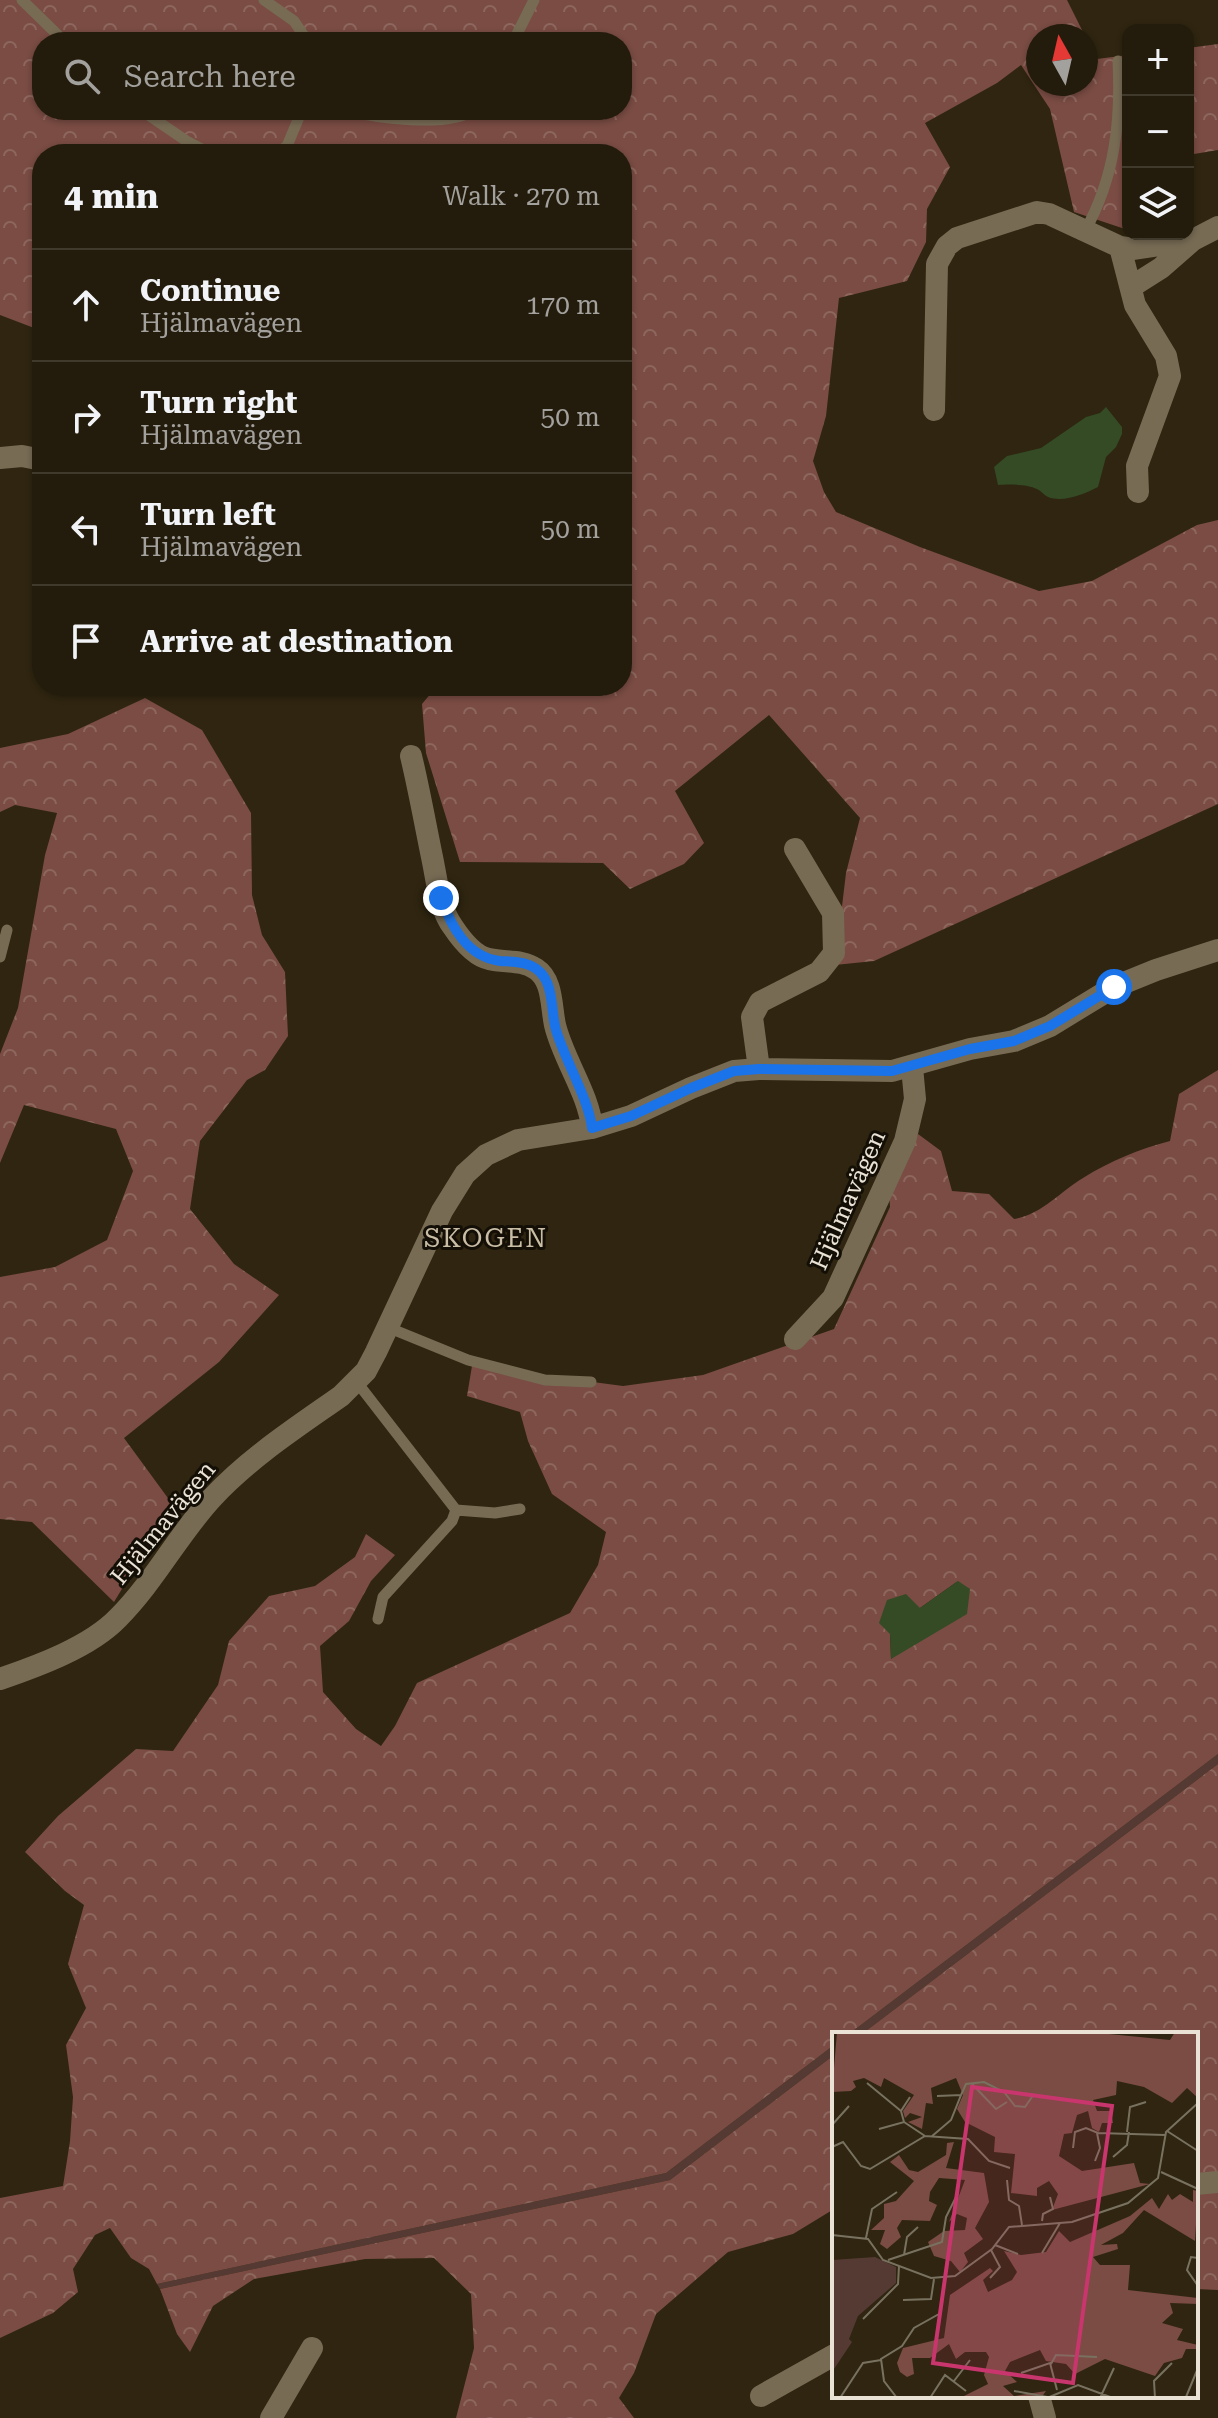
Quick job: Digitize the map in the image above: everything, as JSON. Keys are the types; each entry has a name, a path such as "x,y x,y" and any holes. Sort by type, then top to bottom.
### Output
{"street":[{"path":"934,410 937,264 947,246 957,238 1037,212 1049,214 1120,247 1134,249 1193,240"},
{"path":"1194,239 1218,227"},
{"path":"1131,287 1161,268 1193,240"},
{"path":"1120,247 1135,305 1166,356 1170,376 1137,466 1138,492"},
{"path":"0,458 32,458"},
{"path":"411,756 441,898 451,925 469,946 485,958 528,964 540,971 547,982 565,1060 591,1116 592,1128"},
{"path":"759,1069 752,1017 760,1002 819,972 834,953 833,913 795,849"},
{"name":"Hjälmavägen","path":"0,1679 76,1647 116,1621 149,1583 210,1500 237,1474 341,1396 366,1371 434,1225 465,1174 486,1155 518,1140 592,1128 631,1116 734,1071 892,1071 970,1049 1014,1041 1050,1026 1114,987 1218,950"},
{"name":"Hjälmavägen","path":"795,1339 833,1298 905,1141 915,1099 912,1067"},
{"path":"1198,2184 1218,2182"},
{"path":"271,2418 312,2348"},
{"path":"761,2396 832,2356"},
{"path":"1040,2398 1045,2418"}],"lane":[{"path":"22,0 55,32"},
{"path":"264,0 294,21 301,32"},
{"path":"518,32 534,0"},
{"path":"1085,231 1096,211 1114,158 1120,98 1118,61"},
{"path":"156,120 192,144"},
{"path":"288,144 298,120"},
{"path":"0,957 7,930"},
{"path":"387,1327 468,1360 545,1380 591,1382"},
{"path":"356,1381 456,1510 495,1513 520,1509"},
{"path":"378,1619 383,1597 452,1521 456,1510"}],"shaded area":[{"path":"1106,407 1122,427 1122,434 1116,447 1106,457 1098,487 1080,495 1054,499 1028,486 998,485 994,467 1007,456 1041,448"},
{"path":"958,1581 970,1589 967,1614 891,1659 890,1634 879,1623 887,1600 906,1594 920,1608"},
{"path":"1218,1754 1218,1764 865,2032 852,2032"},
{"path":"832,2047 832,2057 670,2180 160,2289 157,2284 666,2173"}],"green space":[{"path":"0,0 1067,0 1079,24 1026,24 1026,73 1021,65 997,83 925,123 950,167 927,209 926,242 907,281 839,298 826,416 813,461 824,492 836,512 1039,591 1092,581 1197,525 1218,520 1218,804 874,961 835,965 846,873 860,818 769,715 675,791 704,843 684,864 630,889 603,863 460,862 426,753 422,704 429,696 632,696 632,144 32,144 32,327 0,315"},
{"path":"1218,44 1218,150 1194,154 1194,96 1194,47"},
{"path":"1122,56 1122,228 1074,212 1050,109 1041,96 1098,96 1098,59"},
{"path":"145,698 202,730 251,813 252,895 262,935 285,972 288,1036 265,1070 247,1080 200,1141 190,1209 234,1264 279,1295 219,1362 124,1438 173,1505 114,1602 32,1522 0,1519 0,1277 55,1267 107,1240 133,1171 116,1129 24,1105 0,1163 0,1054 18,1008 45,855 57,813 15,805 0,812 0,748 68,734"},
{"path":"1218,1070 1218,1754 852,2032 832,2032 832,2047 666,2173 157,2284 149,2269 131,2258 110,2228 95,2235 73,2269 78,2292 53,2313 0,2338 0,2198 63,2186 73,2097 66,2045 86,2008 68,1964 84,1905 25,1852 58,1816 136,1749 173,1751 218,1685 229,1641 269,1596 315,1586 355,1557 366,1534 395,1555 371,1581 349,1621 320,1646 323,1692 356,1729 381,1746 417,1683 570,1613 598,1565 606,1532 552,1494 528,1441 520,1412 467,1396 472,1366 623,1386 703,1375 834,1329 890,1207 889,1190 918,1134 941,1151 952,1191 989,1194 1014,1219 1042,1208 1104,1166 1170,1141 1179,1094","holes":["958,1581 891,1659 890,1634 920,1608"]},
{"path":"1218,1764 1218,2290 1198,2289 1198,2032 865,2032"},
{"path":"832,2057 832,2210 793,2234 728,2252 656,2314 634,2373 619,2398 634,2418 456,2418 474,2348 471,2294 434,2258 365,2259 254,2279 213,2306 190,2352 177,2334 160,2289 670,2180"}],"district":[{"name":"SKOGEN","path":"486,1238"}],"route":[{"path":"441,898 451,925 469,946 485,958 528,964 540,971 547,982 565,1060 591,1116 592,1128 631,1116 734,1071 892,1071 970,1049 1014,1041 1050,1026 1114,987"}]}
